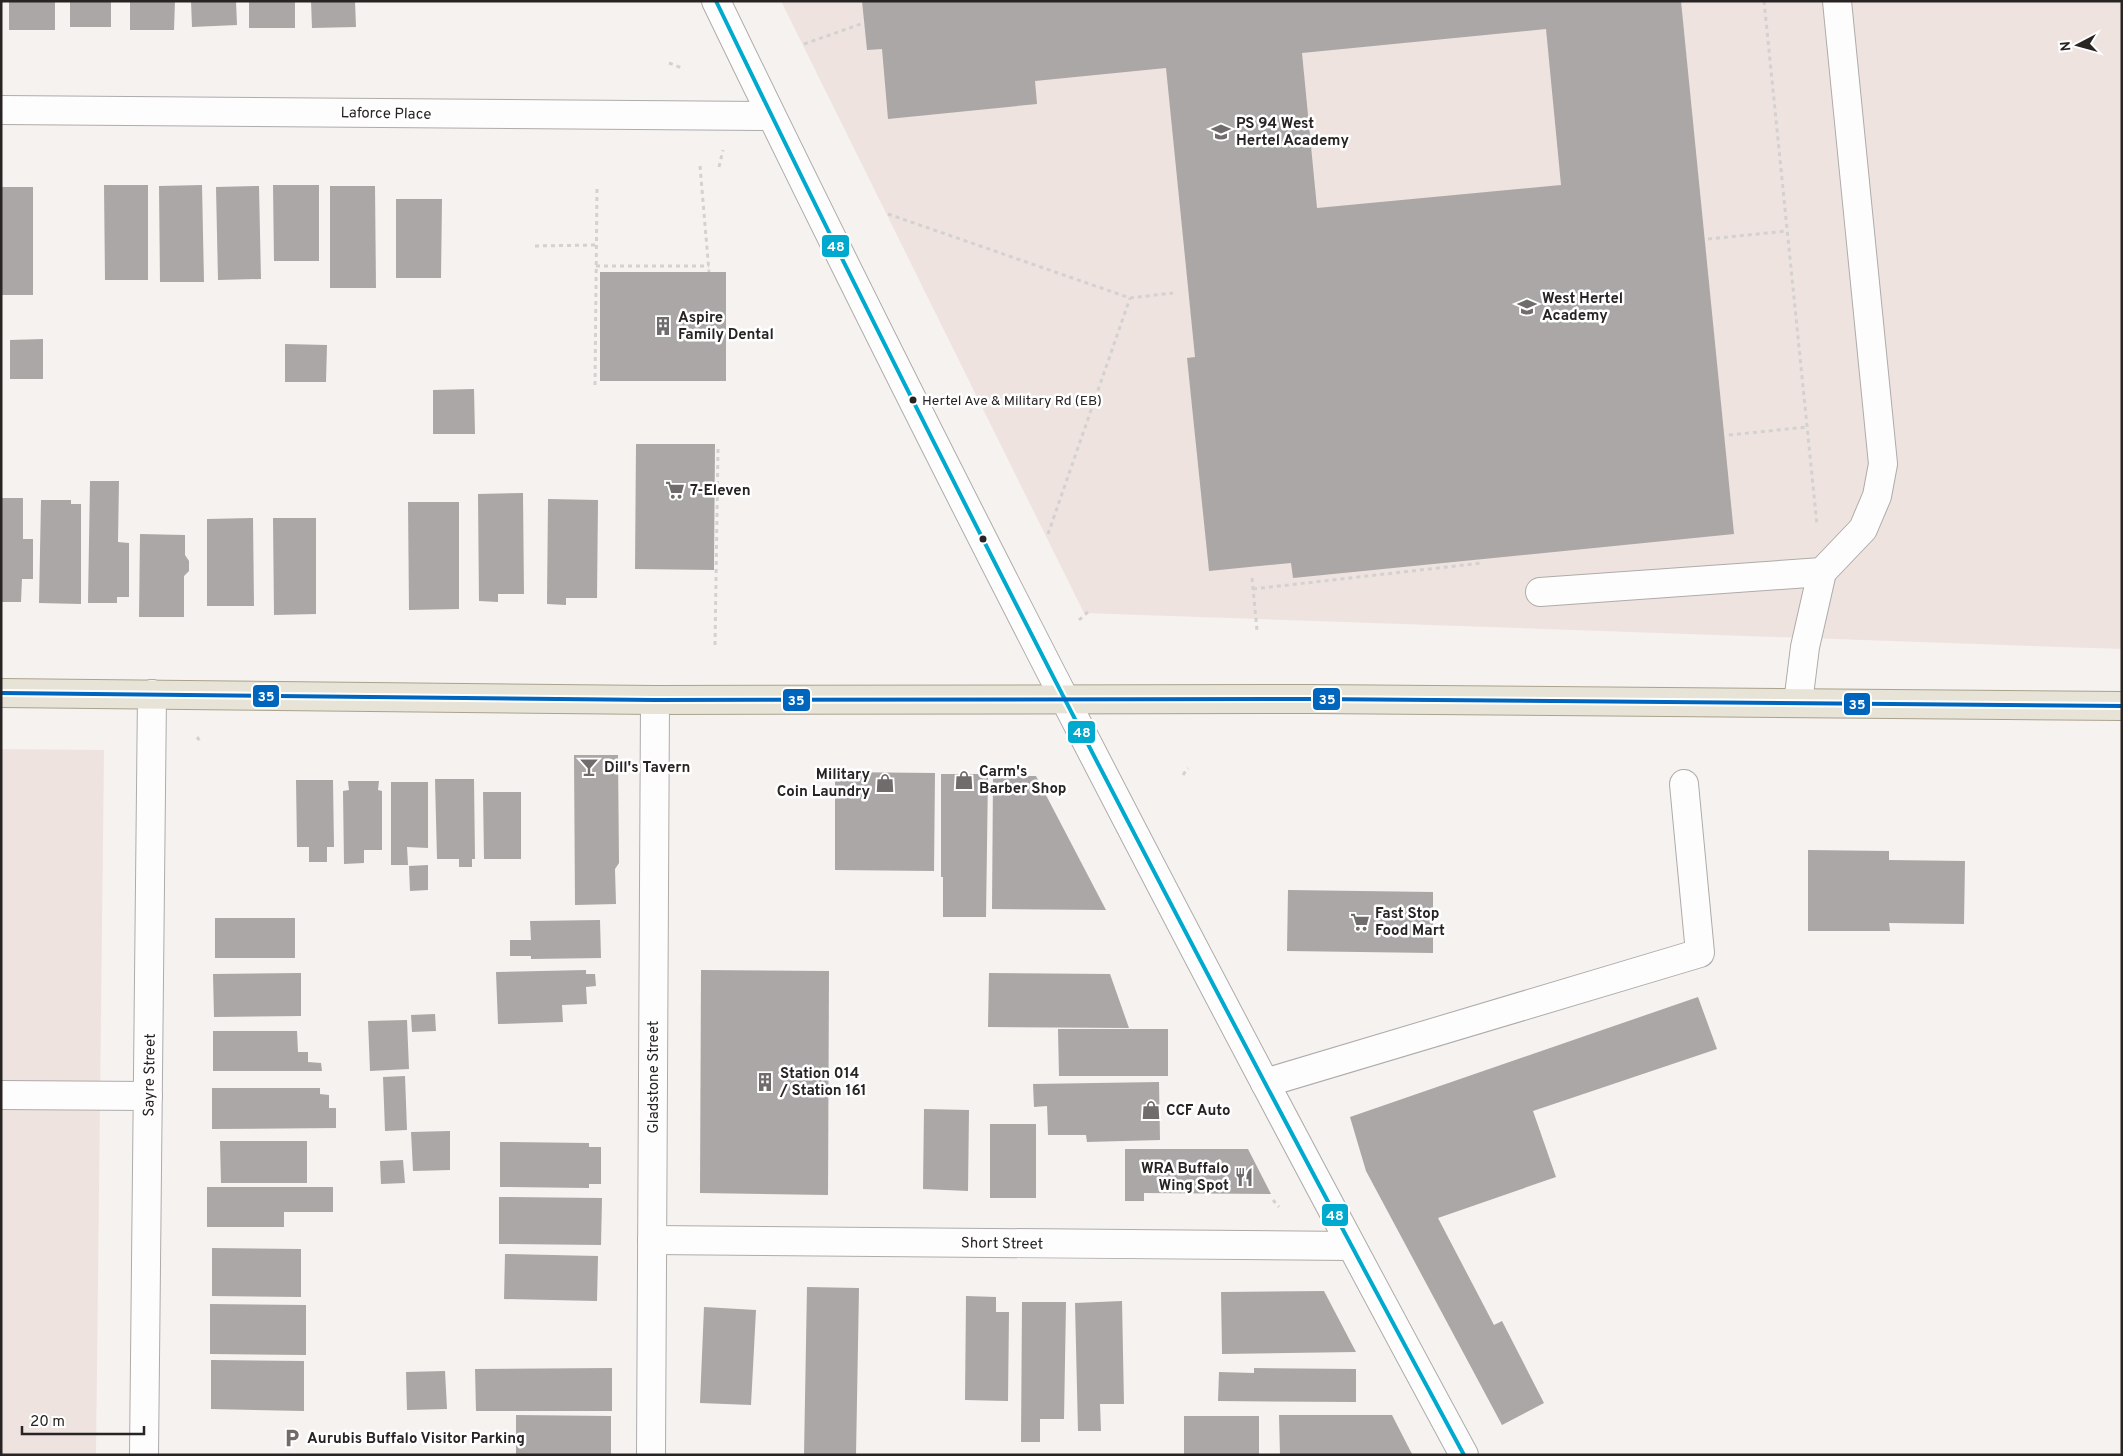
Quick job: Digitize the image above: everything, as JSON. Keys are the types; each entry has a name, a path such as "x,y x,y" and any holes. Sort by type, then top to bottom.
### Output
{"main road":[{"path":"1,693 655,700 1065,698 2122,706"}],"street":[{"path":"716,1 771,116 1065,698 1351,1246 1464,1455"},
{"path":"1798,703 1805,647 1822,572 1863,529 1877,496 1883,464 1837,1"},
{"name":"Laforce Place","path":"1,110 771,116"},
{"path":"1540,592 1822,572"},
{"name":"Sayre Street","path":"144,1455 152,694"},
{"name":"Gladstone Street","path":"651,1455 655,700"},
{"path":"1265,1082 1700,954 1684,784"},
{"path":"1,1095 148,1096"},
{"name":"Short Street","path":"652,1240 1351,1246"}],"path":[{"path":"1764,1 1817,524"},
{"path":"804,44 861,24"},
{"path":"670,63 682,68"},
{"path":"719,167 724,144"},
{"path":"700,166 709,272"},
{"path":"595,385 596,187"},
{"path":"888,214 1130,298 1174,293"},
{"path":"1708,239 1787,231"},
{"path":"535,246 596,245"},
{"path":"596,266 709,266"},
{"path":"1048,534 1130,298"},
{"path":"1729,435 1807,427"},
{"path":"716,645 718,449"},
{"path":"1253,589 1482,563"},
{"path":"1252,578 1257,630"},
{"path":"1079,620 1089,611"},
{"path":"196,737 200,741"},
{"path":"1183,775 1188,768"},
{"path":"1273,1200 1279,1207"}],"shaded area":[{"name":"West Hertel Academy","path":"781,1 2122,1 2122,649 1084,613"},
{"path":"1,749 104,750 96,1455 1,1455"}],"building":[{"path":"9,1 55,1 55,30 9,30"},
{"path":"70,1 111,1 111,27 70,27"},
{"path":"130,1 175,1 174,30 130,30"},
{"path":"191,1 236,1 237,25 192,27"},
{"path":"249,1 295,1 295,28 249,28"},
{"path":"311,1 355,1 356,27 312,28"},
{"path":"862,1 1681,1 1734,534 1293,578 1291,563 1209,571 1187,358 1195,357 1166,68 1035,81 1037,104 888,119 882,49 867,50","holes":["1546,29 1561,185 1317,208 1302,53"]},
{"path":"104,185 148,185 148,280 105,280"},
{"path":"202,185 204,282 160,282 159,186"},
{"path":"273,185 319,185 319,261 274,261"},
{"path":"259,186 261,279 218,280 216,187"},
{"path":"330,186 375,186 376,288 330,288"},
{"path":"1,187 33,187 33,295 1,295"},
{"path":"396,199 442,199 441,278 396,278"},
{"name":"Aspire Family Dental","path":"600,272 726,272 726,381 600,381"},
{"path":"43,339 43,379 10,379 10,340"},
{"path":"285,344 327,345 326,382 285,382"},
{"path":"474,389 475,434 433,434 433,390"},
{"name":"7-Eleven","path":"636,444 715,444 714,570 635,569"},
{"path":"90,481 119,481 118,542 129,543 129,597 117,597 117,603 88,603"},
{"path":"523,493 524,594 498,594 498,602 479,601 478,494"},
{"path":"1,498 23,498 23,539 33,539 33,579 22,579 21,602 1,602"},
{"path":"548,499 598,500 597,598 566,598 566,605 547,604"},
{"path":"41,500 71,500 71,504 81,504 81,604 39,603"},
{"path":"408,502 459,502 459,609 409,610"},
{"path":"253,518 254,606 207,606 207,519"},
{"path":"273,518 316,518 316,614 274,615"},
{"path":"140,534 185,535 185,555 189,561 189,571 184,576 184,617 139,617"},
{"path":"574,755 618,755 619,863 615,869 616,904 575,905"},
{"path":"835,772 935,773 934,871 835,870"},
{"path":"941,774 988,774 986,917 943,917"},
{"path":"993,776 1036,776 1106,910 992,909"},
{"path":"435,779 474,779 475,859 472,859 472,867 459,867 459,859 437,859"},
{"path":"296,780 333,780 334,847 327,847 327,862 309,862 309,847 297,847"},
{"path":"348,781 379,781 378,790 382,791 382,850 364,850 364,863 344,864 343,791 349,790"},
{"path":"391,782 428,782 428,848 407,847 408,865 391,865"},
{"path":"483,792 521,792 521,859 484,859"},
{"path":"1808,850 1889,851 1889,860 1965,861 1964,924 1889,923 1890,931 1808,931"},
{"path":"428,865 428,890 410,891 409,866"},
{"name":"Fast Stop Food Mart","path":"1288,890 1433,892 1433,953 1287,951"},
{"path":"215,918 295,918 295,958 215,958"},
{"path":"600,920 601,958 531,959 531,956 510,956 510,940 531,940 530,921"},
{"path":"586,970 586,974 595,974 596,986 586,987 587,1004 562,1005 563,1022 498,1024 496,972"},
{"name":"Station 014 / Station 161","path":"701,970 829,971 828,1195 700,1193"},
{"path":"301,973 301,1016 214,1017 213,974"},
{"path":"989,973 1110,974 1129,1028 988,1027"},
{"path":"1698,997 1717,1049 1533,1111 1556,1177 1438,1218 1494,1325 1502,1321 1544,1403 1502,1425 1366,1171 1350,1117"},
{"path":"435,1014 436,1031 412,1032 411,1015"},
{"path":"407,1020 409,1069 370,1071 368,1021"},
{"path":"1058,1029 1168,1029 1168,1076 1059,1076"},
{"path":"213,1031 297,1031 298,1052 308,1052 308,1062 321,1063 322,1071 213,1071"},
{"path":"405,1076 407,1130 385,1131 383,1077"},
{"path":"1159,1082 1160,1140 1087,1142 1086,1135 1048,1135 1047,1106 1034,1107 1033,1084"},
{"path":"212,1088 320,1088 320,1094 329,1095 329,1108 336,1108 336,1128 212,1129"},
{"path":"924,1109 969,1110 968,1191 923,1189"},
{"path":"990,1124 1036,1124 1036,1198 990,1198"},
{"path":"450,1131 450,1170 413,1171 411,1132"},
{"path":"220,1141 307,1141 307,1183 221,1183"},
{"path":"500,1142 589,1143 589,1147 601,1147 601,1184 589,1184 589,1188 500,1187"},
{"path":"1125,1149 1248,1149 1271,1194 1144,1193 1144,1201 1125,1201"},
{"path":"403,1160 405,1183 381,1184 380,1161"},
{"path":"207,1187 333,1187 333,1212 284,1212 284,1227 207,1227"},
{"path":"499,1197 602,1198 601,1245 499,1244"},
{"path":"212,1248 301,1249 301,1297 212,1296"},
{"path":"505,1254 598,1256 597,1301 504,1299"},
{"path":"807,1287 859,1288 856,1455 804,1455"},
{"path":"1324,1291 1356,1352 1222,1354 1221,1292"},
{"path":"966,1296 996,1297 996,1312 1009,1312 1008,1401 965,1400"},
{"path":"1122,1301 1124,1404 1100,1404 1101,1431 1078,1431 1075,1303"},
{"path":"1022,1302 1066,1302 1064,1419 1040,1419 1040,1442 1021,1442"},
{"path":"210,1304 306,1305 306,1355 210,1354"},
{"path":"704,1307 756,1310 751,1405 700,1403"},
{"path":"211,1360 304,1361 304,1411 211,1409"},
{"path":"612,1368 612,1411 476,1411 475,1369"},
{"path":"1254,1368 1356,1369 1356,1402 1218,1401 1219,1372 1254,1373"},
{"path":"445,1371 447,1409 407,1410 406,1372"},
{"path":"516,1415 611,1416 611,1455 516,1455"},
{"path":"1279,1415 1392,1415 1412,1454 1280,1455"},
{"path":"1184,1416 1259,1416 1259,1455 1184,1455"}],"transit line":[{"name":"48","path":"716,1 896,368 1082,732 1271,1095 1464,1455"},
{"name":"35","path":"1,693 655,700 1312,699 2122,706"}],"place":[{"name":"PS 94 West Hertel Academy","path":"1221,132"},
{"name":"West Hertel Academy","path":"1527,307"},
{"name":"Aspire Family Dental","path":"663,326"},
{"name":"Hertel Ave & Military Rd (EB)","path":"913,400"},
{"name":"7-Eleven","path":"675,490"},
{"name":"Dill's Tavern","path":"589,767"},
{"name":"Carm's Barber Shop","path":"964,780"},
{"name":"Military Coin Laundry","path":"885,783"},
{"name":"Fast Stop Food Mart","path":"1360,922"},
{"name":"Station 014 / Station 161","path":"765,1082"},
{"name":"CCF Auto","path":"1151,1110"},
{"name":"WRA Buffalo Wing Spot","path":"1244,1177"},
{"name":"Aurubis Buffalo Visitor Parking","path":"292,1438"}]}
